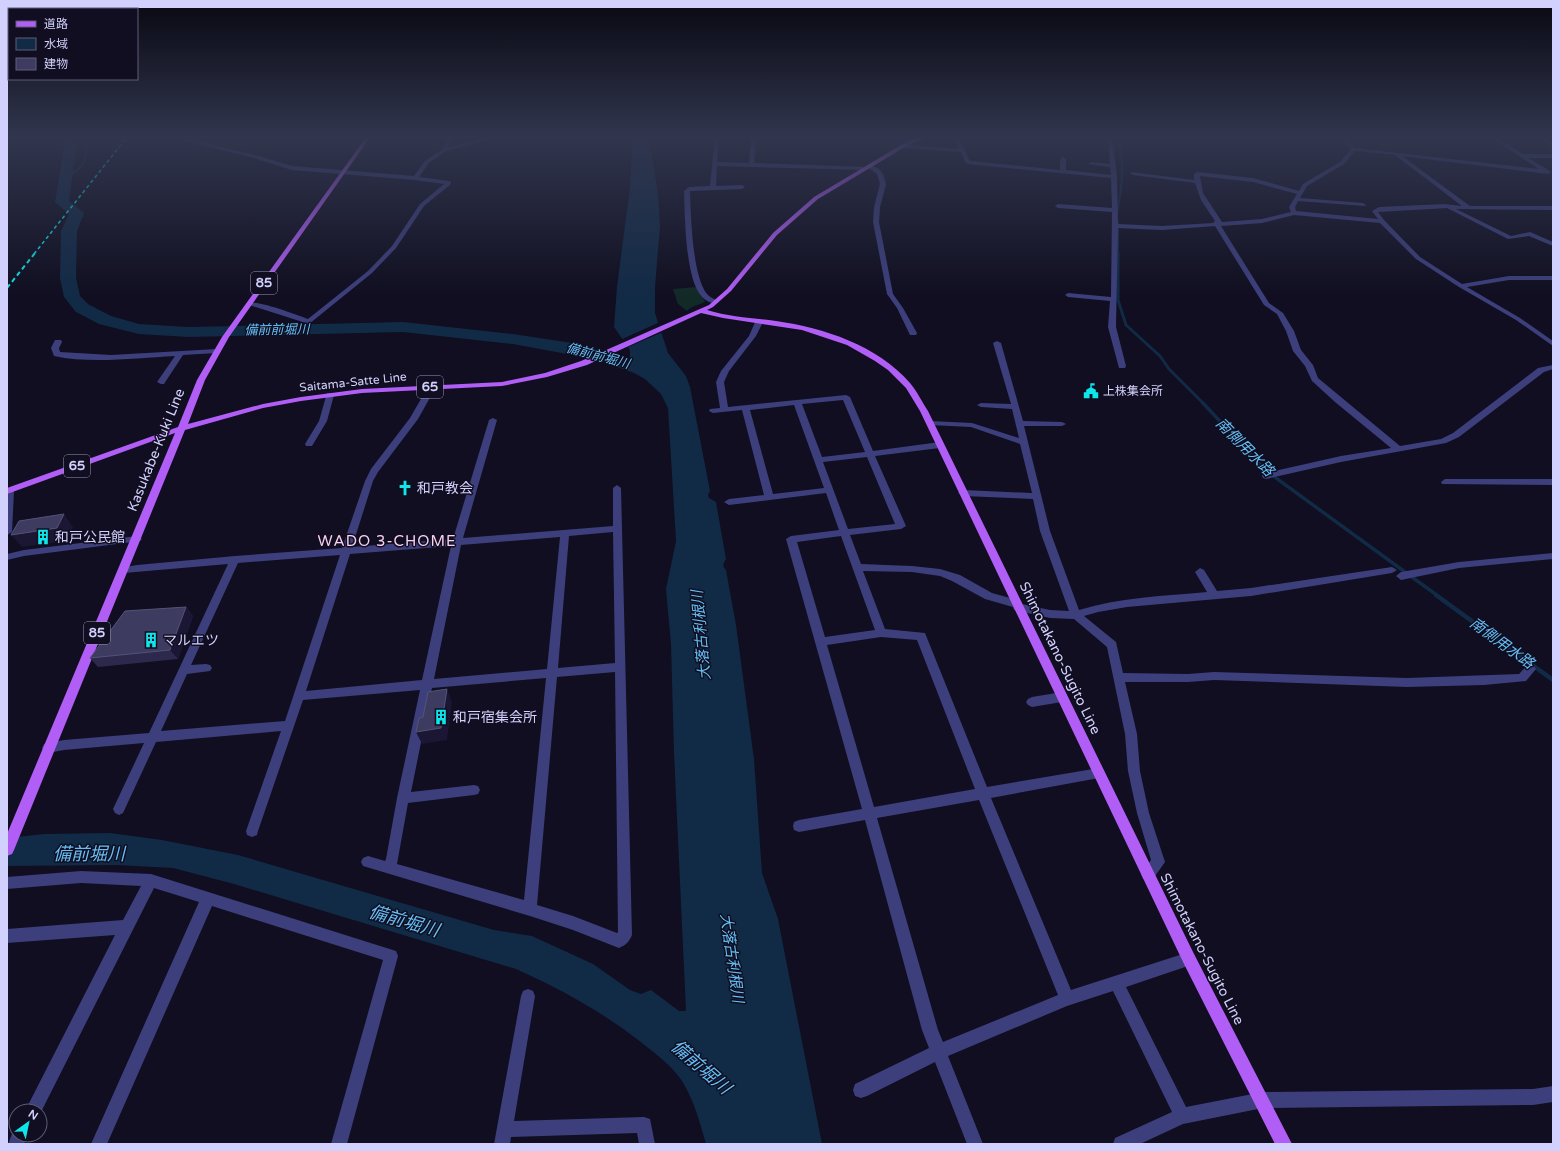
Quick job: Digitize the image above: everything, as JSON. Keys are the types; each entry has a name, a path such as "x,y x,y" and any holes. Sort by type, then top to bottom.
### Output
{"main road":[{"name":"Kasukabe-Kuki Line","path":"7,850 48,748 137,539 201,380 217,350 234,325 331,190"},
{"name":"Saitama-Satte Line","path":"8,491 182,428 263,406 330,395 383,389 484,386 516,382 547,375 584,363 685,319 716,302 729,290 775,234 816,198 830,190"},
{"name":"Shimotakano-Sugito Line","path":"702,311 715,315 786,325 824,334 856,346 867,352 881,361 904,381 924,411 930,423 1017,606 1189,959 1263,1100 1284,1144"}],"street":[{"path":"249,304 258,305 309,322 370,272 394,247 422,205 441,190"},
{"path":"688,190 687,191 689,235 697,277 700,289 704,296 716,302"},
{"path":"882,190 877,207 876,222 890,294 900,308 913,333"},
{"path":"1114,190 1114,299 1112,327 1122,366"},
{"path":"1199,190 1205,202 1266,304 1280,313 1290,331 1297,351 1309,365 1315,379 1338,400 1398,449"},
{"path":"1279,190 1298,196 1363,205"},
{"path":"1294,213 1292,207 1302,190"},
{"path":"1444,190 1469,208"},
{"path":"1058,206 1114,210"},
{"path":"1444,206 1510,238 1530,234 1553,244"},
{"path":"1553,208 1469,208 1444,206 1379,209 1375,211 1382,221 1418,258 1461,286 1518,319 1553,344"},
{"path":"1115,226 1162,228 1262,221 1294,213 1382,221"},
{"path":"1461,286 1509,278 1553,278"},
{"path":"1068,295 1114,299"},
{"path":"724,410 720,382 725,371 752,336 759,322"},
{"path":"58,342 55,348 57,354 68,356 111,357 217,350"},
{"path":"997,343 1016,407 1035,486 1036,496 1046,531 1076,615 1112,645 1132,734 1134,771 1143,813 1158,862 1148,874"},
{"path":"161,382 181,352"},
{"path":"1266,476 1341,459 1443,441 1456,435 1541,370 1553,367"},
{"path":"252,831 299,696 369,481 374,471 414,419 432,387"},
{"path":"309,444 323,421 330,395"},
{"path":"713,411 846,397 901,526 791,539 938,1052 975,1144"},
{"path":"797,402 881,633"},
{"path":"981,405 1016,407"},
{"path":"745,407 769,496"},
{"path":"388,868 392,860 403,798 457,542 493,420"},
{"path":"930,423 972,425 1024,442"},
{"path":"1020,423 1062,424"},
{"path":"819,460 940,445"},
{"path":"1445,482 1553,482"},
{"path":"368,862 530,909 573,923 619,941 625,934 617,488"},
{"path":"729,502 829,490"},
{"path":"7,532 8,491"},
{"path":"963,493 1036,496"},
{"path":"124,570 235,559 617,529"},
{"path":"530,909 565,533"},
{"path":"7,557 24,552 137,539"},
{"path":"857,567 912,569 940,573 956,578 989,596 1017,606 1050,614 1076,615 1098,608 1113,606 1215,596 1459,565 1553,556"},
{"path":"119,809 235,559"},
{"path":"1200,572 1215,596"},
{"path":"821,642 881,633 921,636 982,794 1067,999"},
{"path":"299,696 620,667"},
{"path":"184,670 206,668"},
{"path":"1119,677 1188,678 1214,676 1410,682 1475,682 1522,678 1530,669"},
{"path":"1032,702 1062,697"},
{"path":"48,748 64,745 289,725"},
{"path":"799,826 1099,773"},
{"path":"403,798 474,790"},
{"path":"7,883 81,877 151,880 391,956 339,1144"},
{"path":"36,1103 151,880"},
{"path":"99,1144 203,909 209,899"},
{"path":"7,936 127,927"},
{"path":"861,1090 938,1052 1067,999 1189,959"},
{"path":"1116,982 1182,1116"},
{"path":"528,996 503,1136 644,1125 647,1144"},
{"path":"1121,1144 1182,1116 1263,1100 1533,1097 1553,1094"}],"green space":[{"path":"696,287 705,302 690,308 687,311 678,304 673,289"}],"water":[{"path":"630,190 657,190 660,226 655,287 655,313 668,353 686,376 690,387 710,491 708,495 709,498 716,502 726,559 723,566 726,570 736,625 754,759 762,873 778,919 822,1144 706,1144 696,1112 686,1088 674,1070 664,1060 628,1032 597,1012 566,993 516,969 234,884 173,868 117,865 7,866 7,838 44,834 110,833 162,840 238,855 494,930 532,936 593,964 630,990 641,994 651,990 679,1011 686,1011 674,753 671,644 666,589 676,541 668,408 661,394 645,379 634,373 584,355 538,343 564,343 580,345 596,349 618,358 630,359 630,350 614,327 617,287"}],"pier":[{"path":"660,322 663,332 626,348 620,340"}],"building":[{"path":"64,514 57,528 11,535 19,521"},
{"name":"マルエツ","path":"186,607 170,650 90,658 125,611"},
{"path":"447,689 441,728 416,732 419,718 423,717 428,692"}],"waterway":[{"name":"備前前堀川","path":"64,190 62,202 77,213 69,231 68,278 72,297 82,308 105,320 139,329 188,332 403,327 513,339 572,349"},
{"name":"南側用水路","path":"1121,190 1116,220 1118,221 1118,300 1126,325 1160,356 1169,369 1203,403"},
{"name":"南側用水路","path":"1203,403 1265,470 1438,596"},
{"name":"南側用水路","path":"1436,595 1553,680"}],"railway":[{"path":"34,254 85,190"},
{"path":"7,288 35,253"}],"place":[{"name":"上株集会所","path":"1091,391"},
{"name":"和戸教会","path":"405,488"},
{"name":"和戸公民館","path":"43,537"},
{"name":"マルエツ","path":"151,640"},
{"name":"和戸宿集会所","path":"441,717"}],"district":[{"name":"WADO 3-CHOME","path":"387,541"}],"water label":[{"name":"大落古利根川","path":"701,635"},
{"name":"備前堀川","path":"89,854"},
{"name":"備前堀川","path":"404,921"},
{"name":"大落古利根川","path":"732,958"},
{"name":"備前堀川","path":"701,1067"}]}
